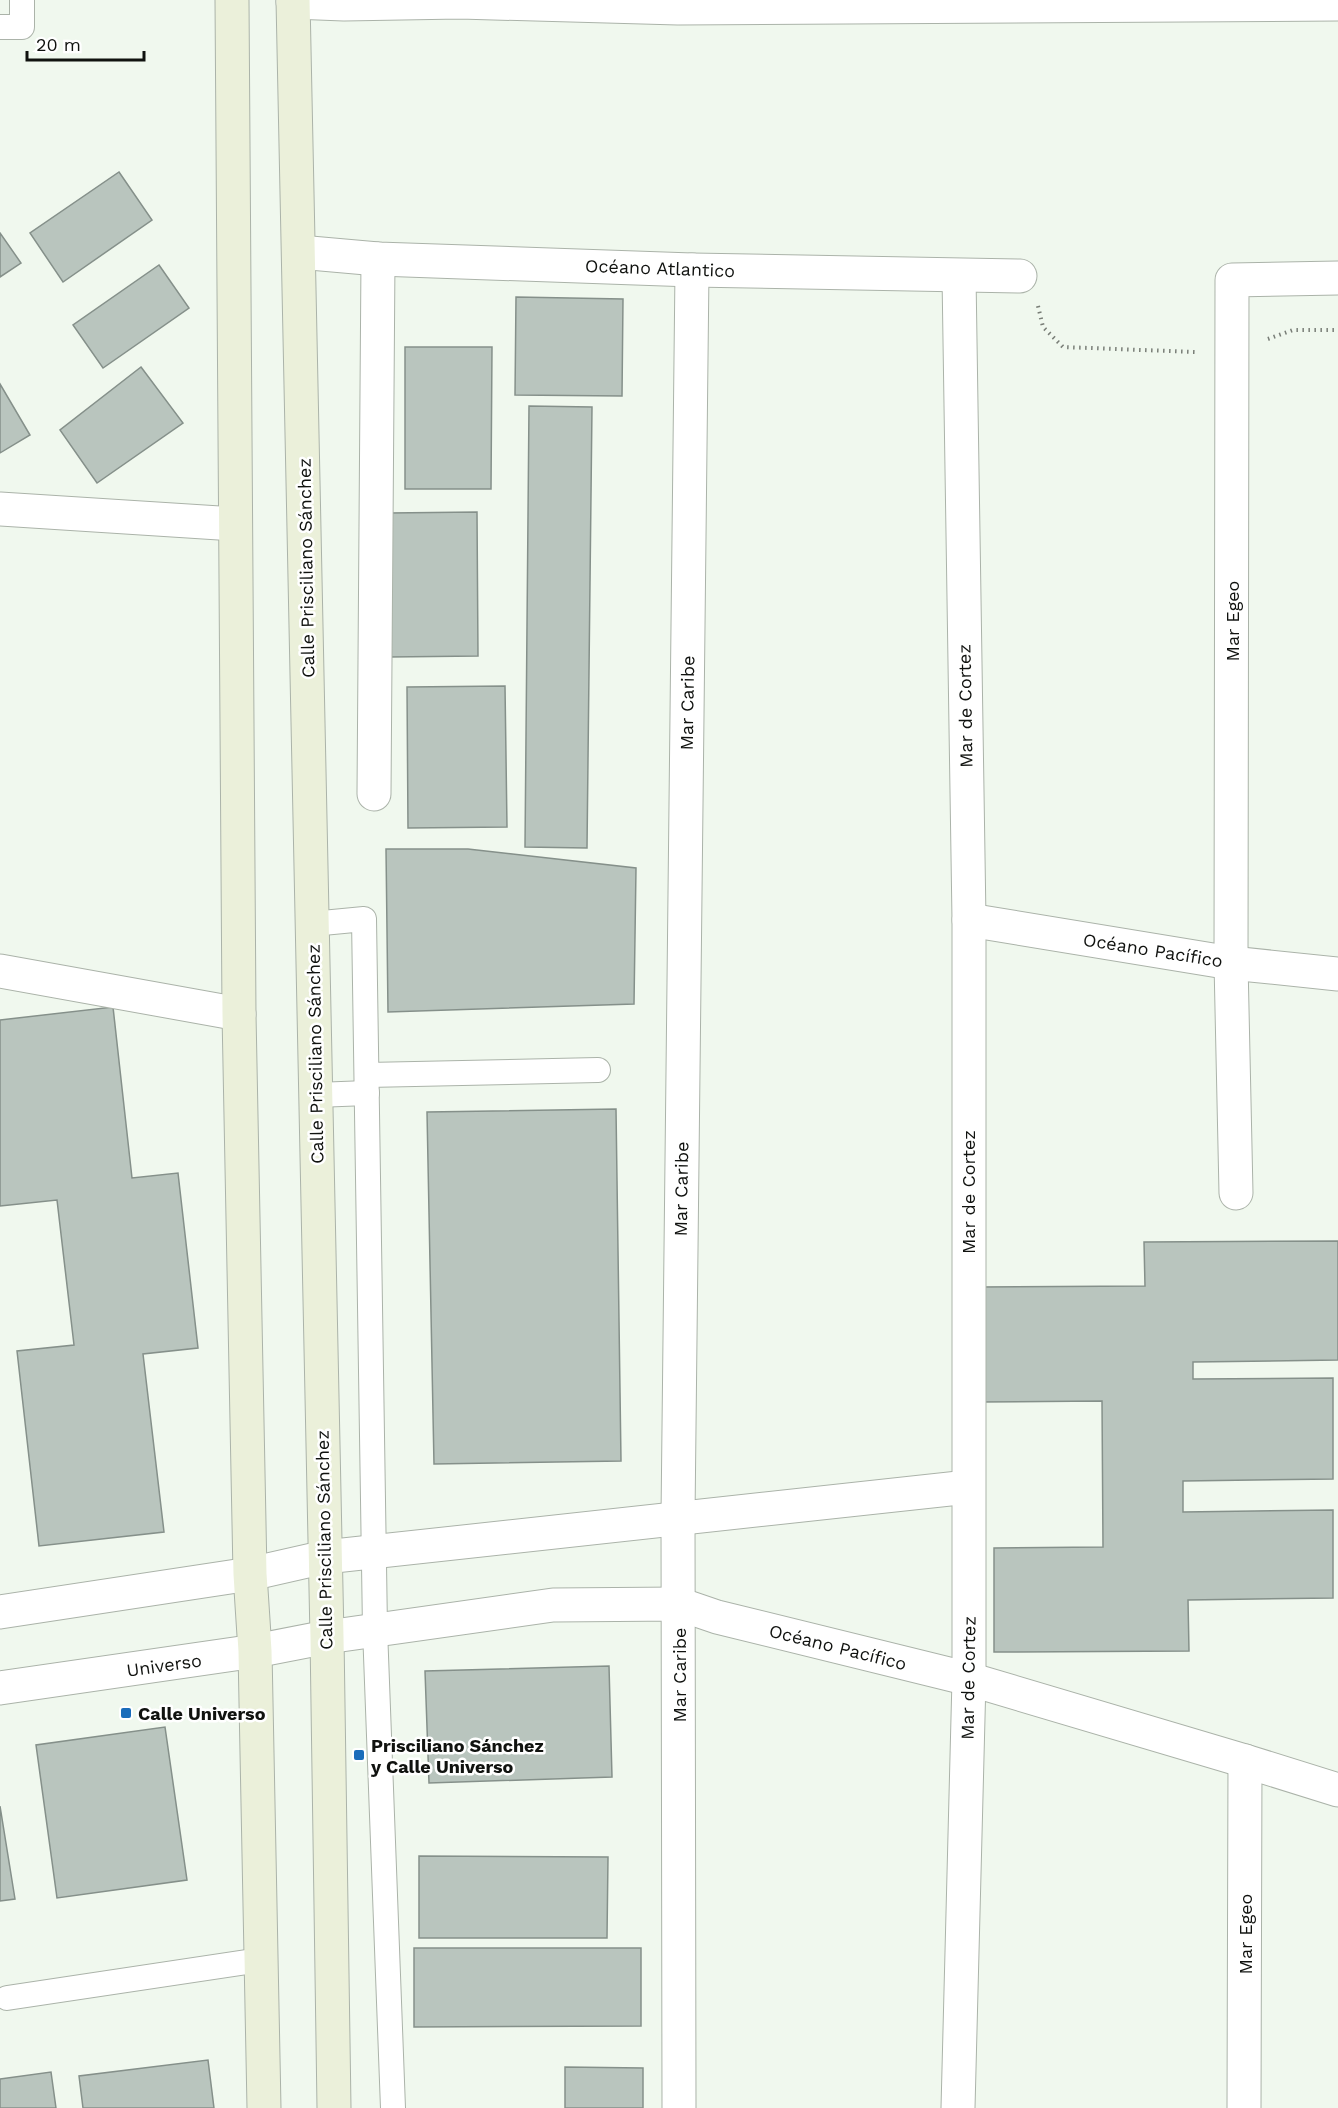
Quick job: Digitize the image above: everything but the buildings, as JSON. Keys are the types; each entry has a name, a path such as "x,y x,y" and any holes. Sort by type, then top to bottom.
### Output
{"main road":[{"path":"232,0 239,1014 264,2108"},
{"name":"Calle Prisciliano Sánchez","path":"293,1 327,1637 334,2108"}],"street":[{"path":"293,1 344,4 460,1 678,4 1266,2 1338,4"},
{"name":"Océano Atlantico","path":"299,252 378,259 692,270 1020,276"},
{"path":"374,794 378,259"},
{"name":"Mar Caribe","path":"679,2108 678,1517 692,270"},
{"name":"Mar de Cortez","path":"957,2108 969,1679 969,920 959,276"},
{"name":"Mar Egeo","path":"1236,1193 1231,963 1233,280 1338,278"},
{"path":"0,509 235,524"},
{"name":"Océano Pacífico","path":"969,920 1231,963 1338,974"},
{"path":"0,971 239,1014"},
{"path":"0,1612 250,1574 325,1557 968,1487"},
{"name":"Océano Pacífico","path":"327,1637 553,1605 679,1604 717,1617 969,1679 1338,1790"},
{"name":"Universo","path":"0,1689 255,1651 327,1637"},
{"name":"Mar Egeo","path":"1244,2108 1245,1761"}],"lane":[{"path":"0,27 22,27 22,0"},
{"path":"312,924 364,919 375,1629 393,2108"},
{"path":"316,1095 367,1084 598,1070"},
{"path":"7,1998 260,1960"}],"path":[{"path":"1020,276 1034,293 1043,327 1064,347 1233,353 1293,330 1338,330"}],"place":[{"name":"Calle Universo","path":"126,1713"},
{"name":"Prisciliano Sánchez y Calle Universo","path":"359,1755"}]}
